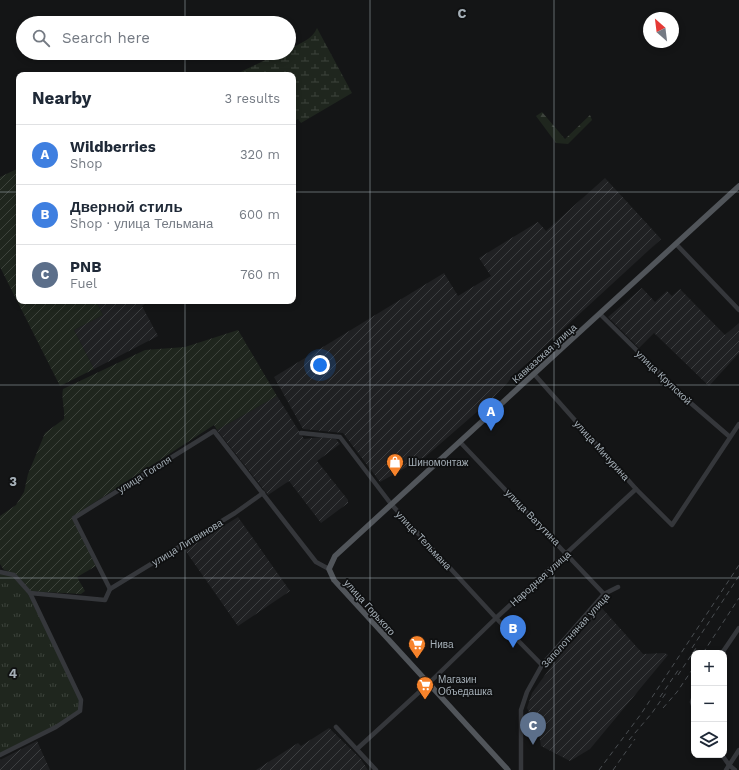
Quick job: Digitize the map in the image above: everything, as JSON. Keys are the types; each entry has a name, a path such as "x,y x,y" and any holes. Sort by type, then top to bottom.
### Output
{"main road":[{"name":"Кавказская улица","path":"329,569 335,556 739,186"},
{"name":"улица Горького","path":"329,569 334,580 508,770"}],"street":[{"path":"676,244 739,310"},
{"name":"улица Крупской","path":"600,314 686,399 730,437"},
{"name":"улица Мичурина","path":"534,374 636,489 672,524 730,437"},
{"path":"730,437 739,424"},
{"name":"улица Горького","path":"214,431 316,562 329,569"},
{"name":"улица Гоголя","path":"110,588 74,518 214,431"},
{"name":"улица Тельмана","path":"301,433 340,437 392,504 496,618 542,665"},
{"name":"улица Ватутина","path":"460,442 567,553 604,594"},
{"name":"Народная улица","path":"357,749 636,489"},
{"name":"улица Литвинова","path":"30,593 105,600 110,588 235,513 263,493"},
{"path":"0,755 56,727 80,711 81,700 30,593 14,575 1,572"},
{"name":"Заполотняная улица","path":"521,770 521,710 527,692 542,665 604,594 618,587"},
{"path":"724,650 739,628"},
{"path":"336,727 376,770"},
{"path":"726,770 739,750"},
{"path":"724,758 729,766 734,770"}],"shaded area":[{"path":"605,178 661,239 514,375 493,398 425,457 380,482 343,433 303,429 274,377 444,273 458,296 491,276 479,258 538,222 546,231"},
{"path":"642,288 655,302 667,291 672,296 680,289 725,335 739,323 739,353 709,386 654,333 639,348 608,317"},
{"path":"98,304 145,304 142,306 158,336 94,369 74,330 103,315"},
{"path":"277,396 304,439 321,437 336,439 340,444 317,461 348,500 348,503 321,523 289,481 268,495 217,430"},
{"path":"238,517 290,591 238,626 185,550"},
{"path":"600,606 643,654 665,653 668,655 590,749 570,761 541,746 539,733 527,708 532,693 553,664"},
{"path":"329,728 360,758 368,770 256,770 298,743 301,746"},
{"path":"37,741 50,770 0,770 0,760"}],"green space":[{"path":"317,28 352,93 301,123 298,119 296,120 296,72 240,72 265,60 296,60 296,46 309,38"},
{"path":"542,112 565,139 590,115 592,120 568,144 556,143 536,116"},
{"path":"16,169 16,299 0,267 0,177"},
{"path":"19,304 98,304 103,315 74,330 94,369 60,386"},
{"path":"238,330 277,396 217,430 214,425 72,517 96,566 77,577 85,591 81,594 28,591 15,574 4,570 0,564 0,516 16,505 24,492 28,474 45,433 64,419 62,396 63,389 145,350 185,347"},
{"path":"0,572 14,575 23,584 81,700 80,711 56,727 0,754"}],"railway":[{"path":"599,770 641,714 739,565"},
{"path":"692,648 739,576"},
{"path":"705,650 739,598"},
{"path":"678,675 698,645"},
{"path":"660,697 679,669"},
{"path":"663,708 677,692 691,671"},
{"path":"629,740 652,713 666,693"},
{"path":"613,770 635,739"}],"place":[{"name":"Wildberries","path":"491,431"},
{"name":"Шиномонтаж","path":"395,477"},
{"name":"Дверной стиль","path":"513,648"},
{"name":"Нива","path":"417,659"},
{"name":"Магазин Объедашка","path":"425,700"},
{"name":"PNB","path":"533,745"}]}
